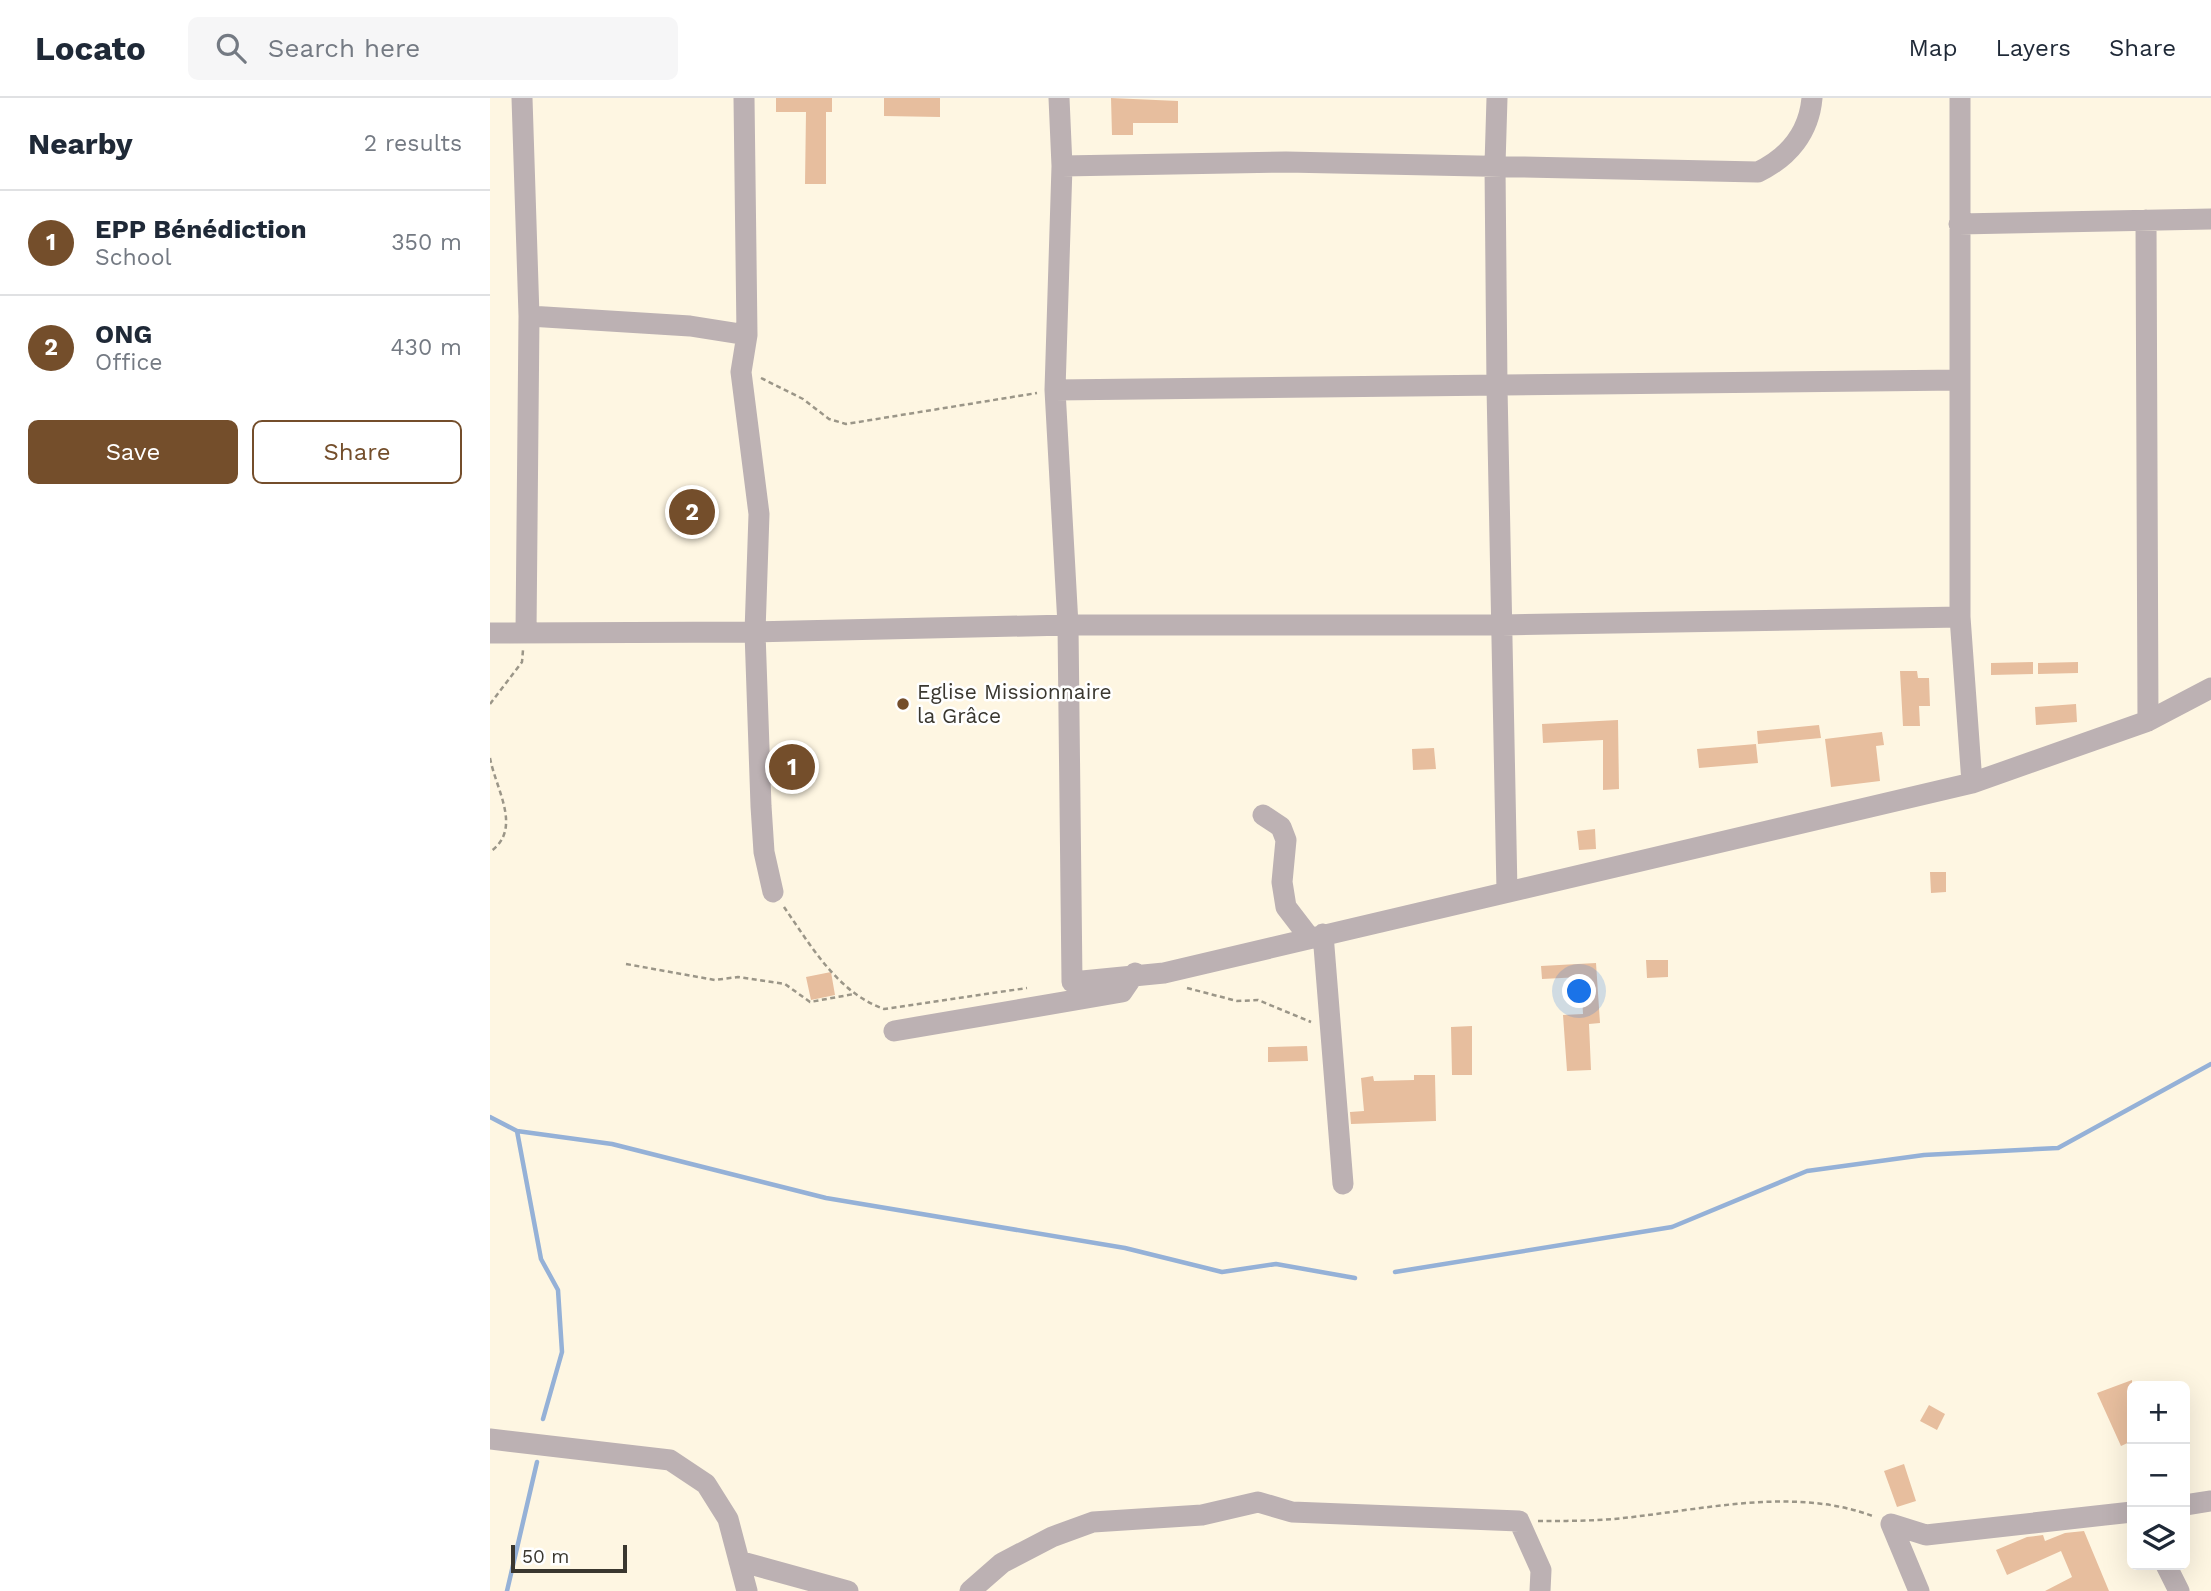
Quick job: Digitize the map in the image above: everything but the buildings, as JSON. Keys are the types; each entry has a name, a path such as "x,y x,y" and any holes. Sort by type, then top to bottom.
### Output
{"street":[{"path":"522,98 529,316 526,633"},
{"path":"744,98 747,335 741,372 759,514 755,632 764,852 773,892"},
{"path":"1059,98 1062,166 1055,390 1068,625 1072,982 1164,973 1316,935 1972,783 2148,721 2211,688"},
{"path":"1497,98 1494,164 1507,892"},
{"path":"1062,166 1286,162 1494,164 1758,172 1776,164 1799,139 1807,124 1812,98"},
{"path":"1960,98 1960,617 1972,783"},
{"path":"1959,224 2211,219"},
{"path":"2146,220 2148,721"},
{"path":"529,316 698,326 747,335"},
{"path":"1055,390 1960,380"},
{"path":"490,633 755,632 1068,625 1502,625 1960,617"},
{"path":"1263,815 1281,827 1286,840 1282,882 1286,907 1316,935 1331,1026 1343,1184"},
{"path":"894,1031 1122,992 1135,974"},
{"path":"490,1438 670,1460 706,1484 729,1520 747,1591"},
{"path":"2190,1503 2211,1501"},
{"path":"970,1591 1002,1563 1052,1536 1093,1522 1202,1515 1258,1502 1292,1513 1519,1521 1541,1570 1541,1591"},
{"path":"1891,1524 1926,1535 2127,1513"},
{"path":"1891,1524 1919,1591"},
{"path":"739,1560 848,1591"},
{"path":"2168,1570 2179,1591"}],"path":[{"path":"741,372 751,373 782,388 803,399 829,419 846,424 1055,390"},
{"path":"490,704 522,662 526,633"},
{"path":"490,758 506,816 507,832 502,844 490,852"},
{"path":"773,892 811,946 854,994 884,1009 1032,988"},
{"path":"626,964 715,979 738,977 785,984 810,1002 854,994"},
{"path":"1164,973 1181,986 1237,1001 1258,1000 1301,1020 1331,1026"},
{"path":"1519,1521 1638,1517 1789,1501 1854,1509 1891,1524"}],"waterway":[{"path":"1395,1272 1672,1227 1807,1171 1924,1155 2058,1148 2211,1064"},
{"path":"490,1117 517,1131 612,1144 826,1198 1125,1248 1222,1272 1276,1264 1355,1278"},
{"path":"517,1131 541,1259 558,1290 562,1352 543,1419"},
{"path":"507,1591 537,1462"}],"place":[{"name":"ONG","path":"692,512"},
{"name":"Eglise Missionnaire la Grâce","path":"903,704"},
{"name":"EPP Bénédiction","path":"792,767"}]}
